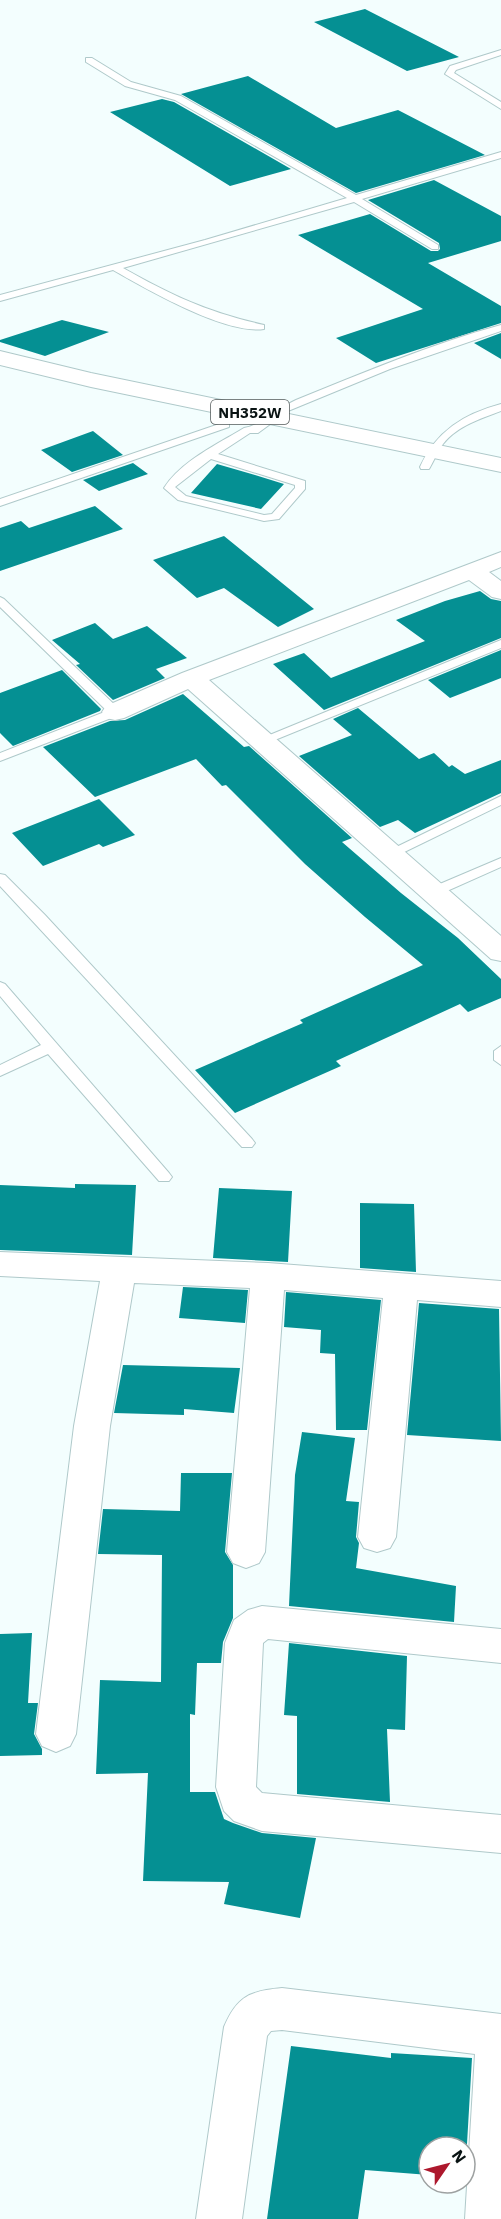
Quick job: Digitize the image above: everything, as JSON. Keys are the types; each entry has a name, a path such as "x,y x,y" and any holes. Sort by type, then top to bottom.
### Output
{"highway":[{"name":"NH352W","path":"0,358 91,380 249,426"},
{"name":"NH352W","path":"0,376 428,459 501,465"},
{"name":"NH352W","path":"428,459 501,482"}],"street":[{"path":"115,712 191,678 501,559"},
{"path":"471,570 501,592"},
{"path":"191,678 389,854 498,946"},
{"path":"0,1264 268,1276 501,1294"},
{"path":"56,1734 92,1426 119,1271"},
{"path":"246,1552 268,1276"},
{"path":"377,1537 401,1287"},
{"path":"501,1646 262,1622 248,1632 244,1643 236,1787 238,1798 249,1808 262,1812 501,1834"},
{"path":"219,2219 246,2027 260,2011 282,2009 499,2036 488,2219"}],"lane":[{"path":"501,52 453,68 449,74 501,106"},
{"path":"90,60 128,84 178,98 356,199 435,247"},
{"path":"0,298 356,199 501,155"},
{"path":"114,267 206,315 260,327"},
{"path":"0,503 249,426 386,367 501,328"},
{"path":"428,459 437,441 453,427 501,407"},
{"path":"210,455 301,483 301,486 275,517 270,518 182,498 169,488 173,480 249,426"},
{"path":"0,601 115,712 0,756"},
{"path":"261,741 501,644"},
{"path":"389,854 501,800"},
{"path":"434,892 501,862"},
{"path":"0,878 40,918 247,1143"},
{"path":"0,987 164,1177"},
{"path":"0,1071 50,1047"},
{"path":"501,1051 501,1060"}],"building":[{"path":"365,9 459,57 407,71 314,22"},
{"path":"248,76 336,128 398,110 485,155 356,193 181,94"},
{"path":"162,99 174,102 291,169 230,186 110,112"},
{"path":"434,180 501,216 501,241 428,263 501,306 501,323 376,363 336,338 423,309 298,235 370,214 431,251 438,251 439,243 368,200"},
{"path":"62,320 109,332 45,356 0,342 0,340"},
{"path":"501,333 501,359 474,343"},
{"path":"93,431 123,455 72,472 41,450"},
{"path":"133,463 148,474 99,491 83,480"},
{"path":"217,464 284,484 261,509 191,493"},
{"path":"95,506 123,529 0,571 0,528 21,521 29,528"},
{"path":"224,536 314,609 278,627 224,588 197,598 153,560"},
{"path":"480,591 491,599 501,601 501,638 324,710 273,664 304,653 331,678 425,641 396,620 445,601"},
{"path":"95,623 113,639 147,626 187,658 156,669 165,678 113,700 76,665 80,664 52,640"},
{"path":"501,650 501,678 450,698 428,680"},
{"path":"62,670 101,709 100,711 13,746 0,733 0,693"},
{"path":"183,694 244,747 249,746 352,838 342,842 458,938 501,979 501,998 468,1012 460,1004 336,1061 341,1066 235,1113 195,1070 303,1023 300,1020 423,965 305,864 226,785 222,786 196,759 95,797 43,747 110,721 125,720"},
{"path":"358,708 419,759 434,753 449,767 452,765 465,774 501,760 501,793 415,833 398,820 380,827 299,756 352,735 333,719"},
{"path":"99,799 135,835 103,847 99,844 43,866 12,833"},
{"path":"75,1184 136,1185 132,1255 0,1250 0,1185 75,1188"},
{"path":"219,1188 292,1191 288,1262 213,1258"},
{"path":"360,1203 414,1204 416,1272 360,1268"},
{"path":"183,1287 248,1290 245,1323 179,1318"},
{"path":"286,1292 381,1300 367,1430 336,1430 335,1354 320,1353 321,1330 284,1327"},
{"path":"419,1303 499,1309 501,1441 407,1435"},
{"path":"123,1365 240,1368 234,1413 184,1409 184,1415 114,1413"},
{"path":"302,1432 355,1438 346,1501 359,1502 356,1537 359,1543 356,1568 456,1586 454,1622 289,1606 295,1475"},
{"path":"181,1473 232,1473 225,1552 233,1565 233,1618 223,1642 221,1663 197,1663 195,1715 190,1714 190,1792 215,1792 224,1819 233,1823 262,1833 316,1838 300,1918 224,1904 229,1882 143,1881 148,1773 96,1774 100,1680 161,1682 162,1555 98,1554 103,1509 180,1511"},
{"path":"32,1633 28,1703 38,1703 34,1734 42,1749 42,1755 0,1756 0,1634"},
{"path":"289,1643 407,1656 405,1730 387,1729 390,1802 297,1794 297,1716 284,1715"},
{"path":"291,2046 391,2058 391,2053 472,2058 468,2135 417,2135 417,2174 365,2170 358,2219 267,2219"}]}
